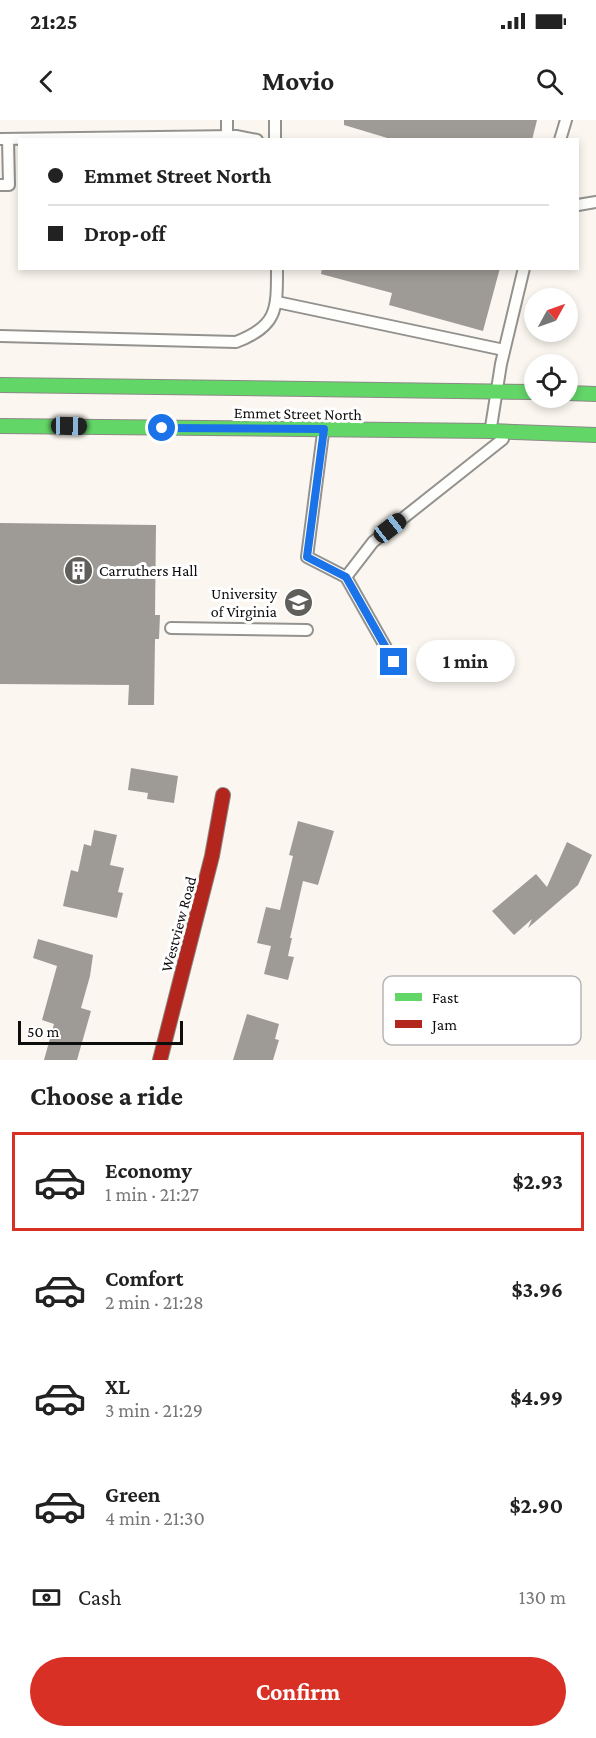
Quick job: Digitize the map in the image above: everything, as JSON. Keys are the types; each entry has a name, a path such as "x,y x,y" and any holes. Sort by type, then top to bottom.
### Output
{"main road":[{"name":"Emmet Street North","path":"0,385 524,392"},
{"path":"578,393 596,394"},
{"name":"Emmet Street North","path":"0,426 490,431 596,435"},
{"name":"Westview Road","path":"160,1060 210,867 222,795"}],"lane":[{"path":"227,120 227,136"},
{"path":"275,138 276,120"},
{"path":"561,138 566,120"},
{"path":"78,138 227,136 242,138"},
{"path":"0,185 9,185 4,139"},
{"path":"579,205 596,202"},
{"path":"0,336 236,342 249,337 271,319 277,302 277,270"},
{"path":"490,431 504,350 524,270"},
{"path":"277,302 504,350"},
{"path":"324,429 307,557 346,577 394,662"},
{"path":"346,577 373,542 511,432"},
{"path":"171,628 307,630"}],"building":[{"path":"344,120 537,120 532,138 387,138 344,125"},
{"path":"322,270 499,270 483,331 389,305 392,293 321,274"},
{"name":"Carruthers Hall","path":"0,523 156,525 155,615 160,615 159,639 155,639 154,705 128,705 129,685 0,684"},
{"path":"131,768 178,776 174,803 147,799 148,793 128,790"},
{"path":"298,821 334,831 318,885 303,881 290,938 292,938 288,956 294,957 288,980 264,974 271,946 257,943 266,907 280,910 293,856 289,855"},
{"path":"94,830 117,835 110,865 124,868 118,892 123,893 117,918 63,906 71,870 78,872 84,844 91,846"},
{"path":"567,842 592,855 578,885 528,928 532,919 514,935 492,911 536,874 547,887"},
{"path":"38,939 93,955 81,1008 91,1011 77,1060 44,1060 54,1024 42,1020 57,966 33,958"},
{"path":"247,1014 279,1024 275,1039 279,1040 273,1060 233,1060"}],"traffic: fast":[{"path":"0,385 524,392"},
{"path":"578,393 596,394"},
{"path":"0,426 491,431 596,435"}],"traffic: jam":[{"path":"160,1060 212,856 223,795"}],"place":[{"name":"Carruthers Hall","path":"78,570"},
{"name":"University of Virginia","path":"298,602"}],"route":[{"path":"162,428 324,429 307,557 346,577 394,662"}]}
